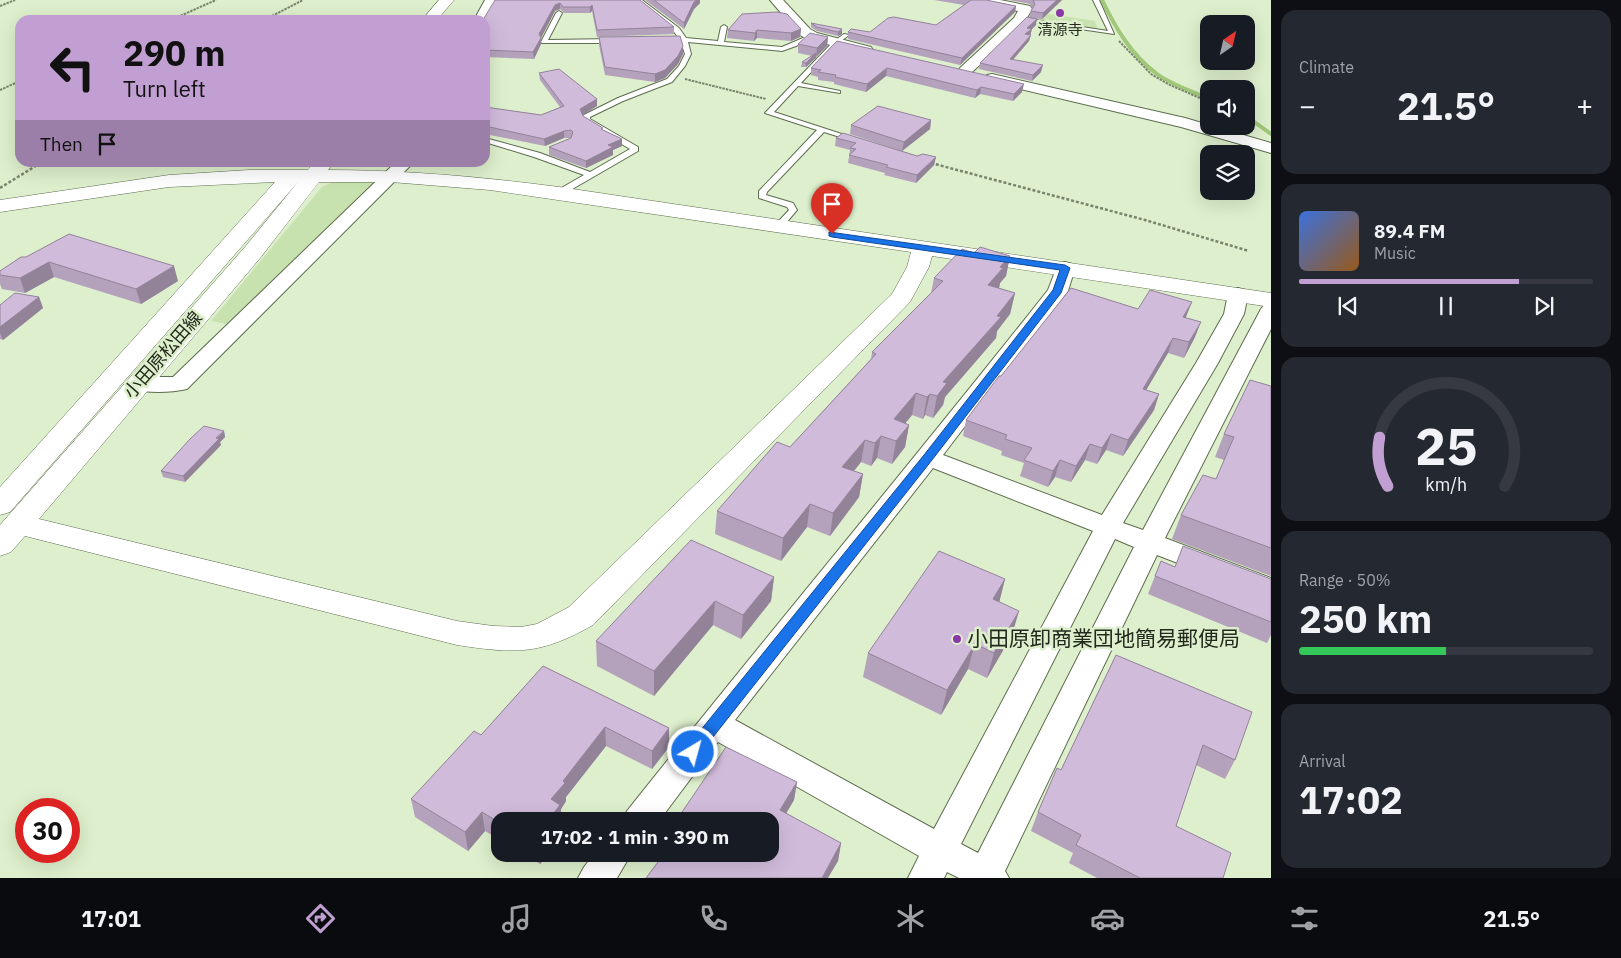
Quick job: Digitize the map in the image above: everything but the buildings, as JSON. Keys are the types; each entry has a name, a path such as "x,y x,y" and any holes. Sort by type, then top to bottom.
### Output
{"street":[{"path":"433,15 446,0"},
{"path":"448,15 461,0"},
{"path":"482,15 487,0"},
{"path":"776,0 805,32 812,36 840,39 881,53"},
{"path":"991,1 1026,9 1019,20 960,70 1184,122 1271,148"},
{"path":"0,206 169,181 249,176 308,169 398,169 1271,300"},
{"name":"小田原松田線","path":"4,524 138,384 253,252 308,169"},
{"name":"小田原松田線","path":"4,524 308,169"},
{"path":"138,384 178,384 398,169"},
{"path":"4,524 457,633 520,640 539,637 558,630 580,616 902,297 918,267 923,247"},
{"path":"646,812 714,724 928,458 1058,291 1065,268"},
{"path":"926,878 1108,527 1207,363 1234,314 1238,294"},
{"path":"714,724 987,877 1149,544 1271,309"},
{"path":"1207,363 1237,373"},
{"path":"928,458 1271,589"},
{"path":"596,878 608,862"}],"lane":[{"path":"559,193 635,149 587,120 586,116 626,97 665,86 674,77 688,54 677,28 638,0"},
{"path":"1096,0 1112,33"},
{"path":"559,13 544,42 623,40"},
{"path":"1019,20 1112,33"},
{"path":"721,43 724,27"},
{"path":"671,38 782,50 791,48 800,40 812,36"},
{"path":"840,39 768,113 866,143"},
{"path":"797,84 838,92"},
{"path":"778,227 792,210 790,205 762,196 763,191 822,130"},
{"path":"490,142 525,152 545,151"},
{"path":"536,151 591,175"}],"path":[{"path":"0,6 15,0"},
{"path":"182,15 216,0"},
{"path":"274,15 303,0"},
{"path":"1112,33 1133,58 1151,74 1200,98"},
{"path":"674,77 779,102"},
{"path":"0,90 15,84"},
{"path":"928,162 1249,251"},
{"path":"0,188 34,167"}],"green space":[{"path":"1037,12 1095,21 1098,29 1031,19"},
{"path":"339,179 377,180 226,324 211,321 322,187"}],"waterway":[{"path":"1102,0 1112,20 1139,58 1157,74 1200,95"},
{"path":"1255,122 1271,134"}],"place":[{"name":"清源寺","path":"1060,13"},
{"name":"小田原卸商業団地簡易郵便局","path":"957,639"}],"route":[{"path":"693,752 928,458 1058,291 1065,268 832,234"}]}
